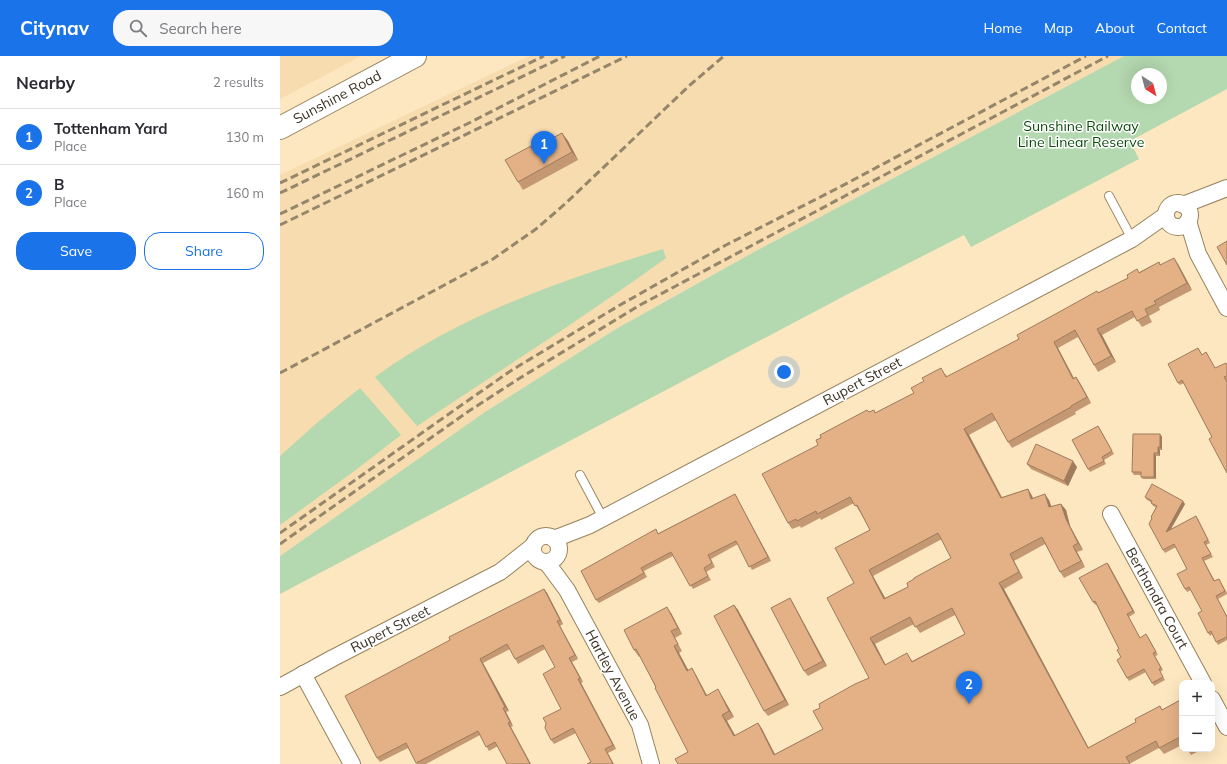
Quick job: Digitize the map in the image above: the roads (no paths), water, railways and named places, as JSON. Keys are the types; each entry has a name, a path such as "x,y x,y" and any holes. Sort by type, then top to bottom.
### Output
{"main road":[{"name":"Sunshine Road","path":"280,128 415,56"}],"street":[{"name":"Rupert Street","path":"280,687 500,572 551,553 596,522 1133,238 1179,218 1225,189"},
{"path":"1179,218 1227,308"},
{"name":"Berthandra Court","path":"1111,514 1201,680"},
{"name":"Rupert Street","path":"500,572 533,546 541,537 550,536 551,553"},
{"name":"Hartley Avenue","path":"533,546 534,555 551,553 567,590 640,725 652,764"},
{"path":"303,674 352,764"},
{"path":"1215,705 1227,727"}],"lane":[{"path":"1109,196 1133,238"},
{"path":"580,475 596,522"}],"railway":[{"path":"280,183 544,56"},
{"path":"280,193 565,56"},
{"path":"280,214 469,123 600,56"},
{"path":"280,225 627,56"},
{"path":"280,373 493,259 536,229 565,204 690,85 724,56"},
{"path":"280,533 512,370 620,305 726,245 838,188 1086,56"},
{"path":"280,544 469,411 640,305 1108,56"}],"place":[{"name":"Tottenham Yard","path":"544,164"},
{"name":"B","path":"969,704"}],"park label":[{"name":"Sunshine Railway Line Linear Reserve","path":"1081,134"}]}
